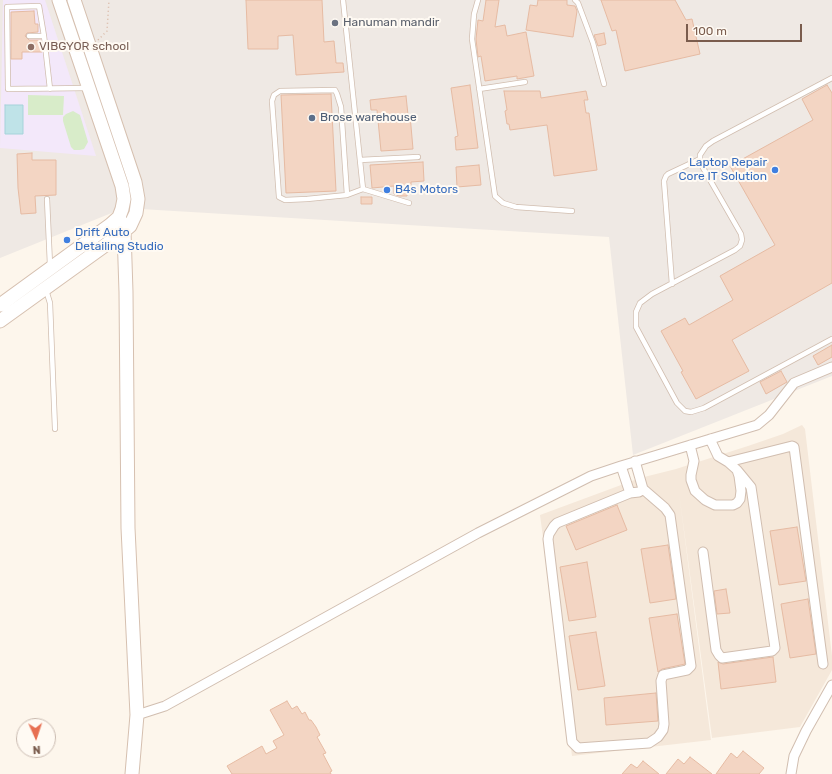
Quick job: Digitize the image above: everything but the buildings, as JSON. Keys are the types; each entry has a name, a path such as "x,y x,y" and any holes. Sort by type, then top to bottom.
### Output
{"main road":[{"path":"0,304 119,217 124,199 122,186 59,0"},
{"path":"0,321 124,231 130,226 136,213 138,199 135,182 74,0"},
{"path":"119,217 124,231 128,528 137,715 132,774"}],"street":[{"path":"137,715 165,706 478,533 591,476 635,461 757,425 769,415 794,383 832,367"},
{"path":"703,552 716,650 719,655 722,658 772,651 775,648 751,487 737,470 718,456 710,439"},
{"path":"690,445 694,461 692,471 693,485 698,495 714,505 733,505 740,499 741,483 737,470"},
{"path":"728,462 792,446 794,447 823,664"},
{"path":"635,461 644,489 665,508 670,515 691,666 687,670 663,675 661,681 664,724 663,730 658,737 648,742 582,749 575,747 572,742 548,539 549,534 557,523 630,493 639,492 644,489"},
{"path":"621,466 630,493"},
{"path":"791,774 794,756 832,686"}],"lane":[{"path":"343,0 363,189"},
{"path":"478,0 474,14 472,39 495,196 503,203 516,207 572,211"},
{"path":"575,0 578,4 593,43 604,84"},
{"path":"50,89 39,6 7,7 8,89 50,89 88,88"},
{"path":"28,36 44,36"},
{"path":"45,46 73,43"},
{"path":"832,78 713,141 702,151 700,159 702,166 741,234 742,240 740,246 736,250 652,294 640,302 636,312 636,327 673,396 680,407 685,411 691,412 704,408 832,339"},
{"path":"479,89 525,82"},
{"path":"347,195 342,107 335,90 280,92 274,95 272,101 279,197 285,200 307,199 347,195 363,189 408,203"},
{"path":"360,160 418,157"},
{"path":"672,284 664,182 668,174 700,159"},
{"path":"47,199 50,268"},
{"path":"46,289 50,303 55,429"}],"path":[{"path":"90,49 107,31 109,0"}],"shaded area":[{"path":"0,0 832,0 832,376 633,455 609,237 124,208 0,258"},
{"name":"VIBGYOR school","path":"3,0 45,0 96,156 0,148"},
{"path":"802,425 805,429 832,656 832,670 800,727 712,738 679,493 711,740 572,756 540,515 640,478 676,469 748,446 783,434"}],"green space":[{"path":"28,95 64,96 63,115 28,115"},
{"path":"73,111 80,115 88,142 84,149 80,150 74,150 71,147 63,121 63,117 66,114"}],"water":[{"path":"5,105 23,105 23,134 5,134"}],"place":[{"name":"Hanuman mandir","path":"335,23"},
{"name":"VIBGYOR school","path":"31,47"},
{"name":"Brose warehouse","path":"312,118"},
{"name":"Laptop Repair Core IT Solution","path":"775,170"},
{"name":"B4s Motors","path":"387,190"},
{"name":"Drift Auto Detailing Studio","path":"67,240"}]}
